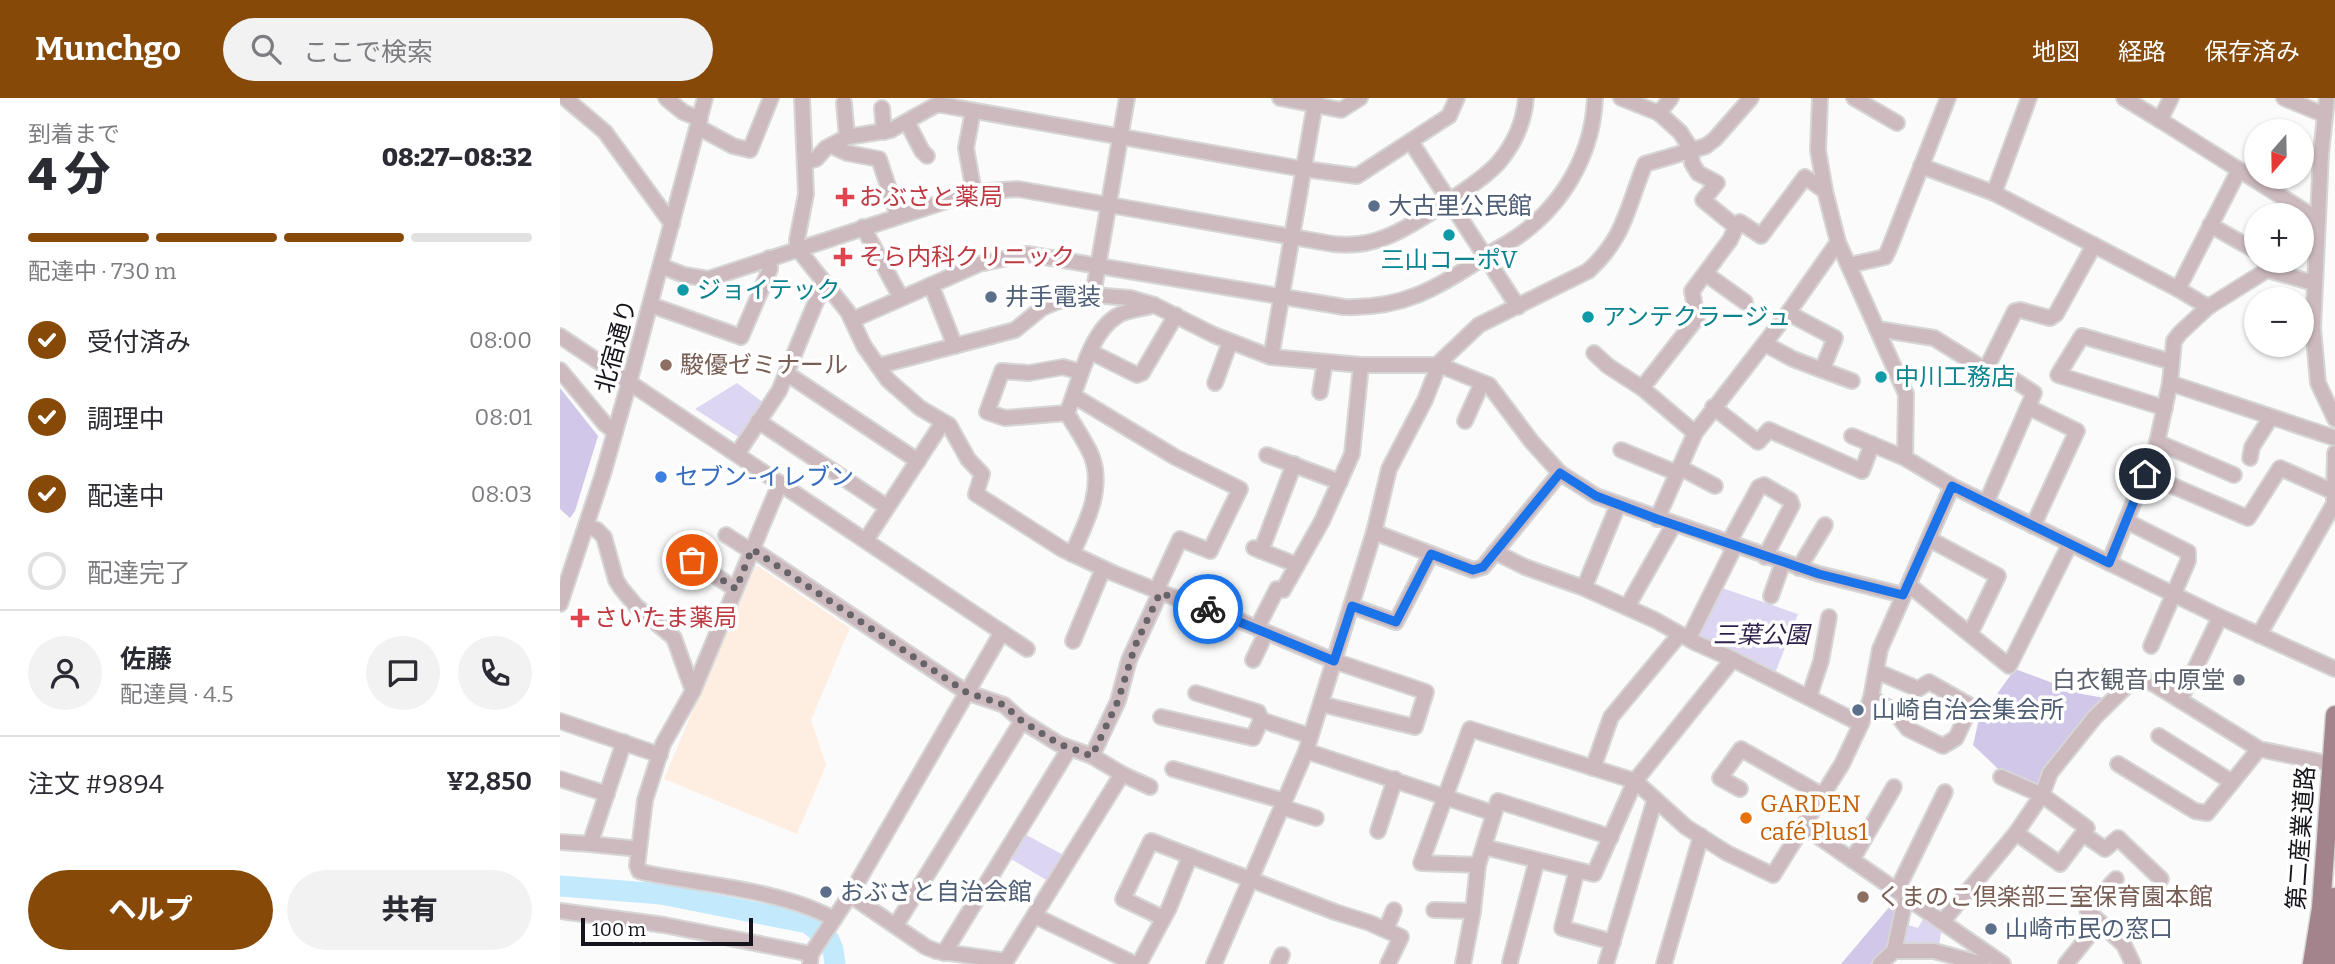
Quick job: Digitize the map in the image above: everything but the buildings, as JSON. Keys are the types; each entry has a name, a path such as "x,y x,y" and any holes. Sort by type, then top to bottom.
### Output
{"main road":[{"name":"第二産業道路","path":"2312,964 2321,908 2335,715"},
{"name":"第二産業道路","path":"2329,964 2335,883"}],"street":[{"path":"565,98 610,127 672,224"},
{"path":"666,98 733,146 750,150 771,98"},
{"name":"北宿通り","path":"560,604 615,432 705,98"},
{"path":"802,98 806,194 797,248 852,320 864,345 888,380 952,429 968,458 982,474 975,494 1072,554 1103,569 1334,661 1426,692 1415,727 1321,705"},
{"path":"1093,295 1127,98"},
{"path":"1280,98 1315,101 1341,110 1360,98"},
{"path":"806,162 816,159 826,148 847,137 884,132 936,105 958,103 973,111 1303,169 1357,176 1449,116 1457,98"},
{"path":"661,266 672,272 702,279 974,192 1018,189 1342,245 1369,243 1394,234 1488,173 1504,156 1521,124 1526,98"},
{"path":"852,320 979,264 1010,256 1037,255 1344,307 1397,303 1446,283 1528,229 1553,205 1572,178 1587,146 1595,98"},
{"path":"1621,98 1659,113 1680,132 1691,149 1692,163 1698,173 1717,183 1703,200 1736,227"},
{"path":"1659,113 1671,98"},
{"path":"1214,964 1306,751 1374,532 1389,469 1425,400 1443,357 1479,324 1574,279 1601,260 1620,232 1645,164 1706,146 1751,98"},
{"path":"1820,98 1818,150 1825,191 1838,242 1906,394 1905,458"},
{"path":"1854,98 1897,123"},
{"path":"1850,265 1885,257 1948,98"},
{"path":"1994,193 2029,98"},
{"path":"2124,98 2317,219"},
{"path":"2160,120 2171,98"},
{"path":"2284,98 2325,115"},
{"path":"2314,233 2327,98"},
{"path":"1271,358 1315,101"},
{"path":"844,103 847,137"},
{"path":"882,108 884,132"},
{"path":"973,111 966,148 974,192"},
{"path":"907,122 927,156"},
{"path":"1411,142 1518,307"},
{"path":"832,146 847,153 879,159 898,216"},
{"path":"847,153 848,169"},
{"path":"1921,166 1994,193 2208,307"},
{"path":"2178,289 2239,170"},
{"path":"1642,388 1697,318 1692,291 1740,222 1761,236 1805,177 1825,191"},
{"path":"2210,225 2244,244"},
{"path":"863,228 901,298"},
{"path":"1657,519 1695,433 1765,344 1838,242"},
{"path":"1986,369 2015,311 2050,318 2056,314 2094,245"},
{"path":"651,305 741,337 770,269 769,258"},
{"path":"2109,563 2157,442 2170,383 2174,341 2208,307 2259,273"},
{"path":"2294,273 2314,282"},
{"path":"2311,273 2314,282 2313,328 2318,383 2335,419"},
{"path":"1706,274 1745,302"},
{"path":"737,454 779,391 824,282"},
{"path":"931,285 955,346"},
{"path":"878,366 1015,330 1042,308 1056,302 1093,295 1154,305 1230,342 1271,358 1361,365 1439,365 1489,386 1560,473 1586,490 1618,505 1799,568 1906,590 1970,634 2009,666 2070,544"},
{"path":"1067,413 1081,372 1100,333 1115,317 1154,305"},
{"path":"1788,313 1835,338 1822,370"},
{"path":"1091,352 1137,375 1142,373 1176,315"},
{"path":"1877,329 1934,338 1986,369 2014,380 2034,393 1986,503"},
{"path":"560,336 1027,649"},
{"path":"2165,408 2058,375 2082,336 2172,362"},
{"path":"1215,383 1230,342"},
{"path":"1765,344 1793,359 1852,381"},
{"path":"1594,353 1608,366 1642,388 1695,433"},
{"path":"898,362 901,366 923,365"},
{"path":"1320,392 1325,362"},
{"path":"1253,660 1277,589 1283,590 1322,521 1352,454 1361,365"},
{"path":"1067,413 1004,418 987,412 1002,371 1030,373 1063,367 1081,372"},
{"path":"560,370 605,424 615,432"},
{"path":"786,373 918,461"},
{"path":"1465,421 1482,383"},
{"path":"2170,383 2335,438"},
{"path":"1074,396 1175,457 1240,489 1210,551 1180,539 1137,642 1118,701 1092,756"},
{"path":"1713,407 1758,442 1769,430 1862,471 1872,444"},
{"path":"2028,407 2077,431 2033,526"},
{"path":"1067,413 1092,458 1094,470 1091,512 1072,554"},
{"path":"2250,458 2252,447 2271,417"},
{"path":"758,421 887,507"},
{"path":"866,540 943,422"},
{"path":"1852,436 1905,458 1986,503 2220,617 2335,669"},
{"path":"2157,442 2234,475"},
{"path":"1621,450 1715,486"},
{"path":"2259,635 2334,498 2335,453"},
{"path":"1267,455 1340,482"},
{"path":"1294,464 1258,549 1297,565"},
{"path":"2145,474 2248,518 2280,468 2334,498"},
{"path":"1374,532 1473,570 1483,567 1560,473"},
{"path":"780,483 693,691 667,736 645,800 637,866 639,871 772,897 811,909 832,922"},
{"path":"1593,768 1611,717 1684,636 1759,487 1764,485 1790,500 1792,505 1765,556"},
{"path":"1478,865 1421,863 1470,729 1635,781 1686,827 1727,853 1773,874 1842,764 1861,724 1871,698 1880,649 1952,486"},
{"path":"1584,588 1618,505"},
{"path":"2126,521 2188,552 2188,561 2151,646"},
{"path":"1627,607 1674,524"},
{"path":"1799,568 1825,525"},
{"path":"586,526 597,530 604,537 616,580 621,588 636,606 674,638 693,691"},
{"path":"726,535 966,692 1004,705 1022,721 1069,749 1092,756 1150,787"},
{"path":"1929,539 1998,576 1970,634"},
{"path":"1495,552 1525,567 1627,607 1861,724"},
{"path":"1352,606 1396,622 1431,554"},
{"path":"692,560 736,589"},
{"path":"1771,596 1783,562"},
{"path":"1073,640 1103,569"},
{"path":"1809,697 1821,661 1829,617"},
{"path":"2180,700 2220,617"},
{"path":"560,911 664,925 812,954 850,895 1002,632"},
{"path":"1484,847 1594,874 1635,781 1733,659"},
{"path":"1871,698 1893,710 1908,729 1943,746 1956,738 1971,706 1929,682 1918,689 1876,671"},
{"path":"1943,921 2015,833 2042,795 2050,773 2095,717 2136,677 2154,684 2259,749 2331,764"},
{"path":"1161,717 1253,738 1261,720 1258,712 1196,693"},
{"path":"1261,720 1310,736"},
{"path":"560,721 660,755"},
{"path":"897,925 1022,721"},
{"path":"2159,736 2232,782"},
{"path":"590,844 624,743"},
{"path":"944,953 1069,749"},
{"path":"1740,789 1720,778 1741,749 1822,795"},
{"path":"2118,764 2195,811 2207,813 2259,749"},
{"path":"1306,751 1493,813"},
{"path":"1173,769 1283,804 1316,818"},
{"path":"850,895 926,947 944,953 1006,961 1122,774"},
{"path":"2001,777 2042,795 2087,828 2060,864 2015,833"},
{"path":"560,779 607,794"},
{"path":"1378,831 1395,779"},
{"path":"1852,860 1894,787"},
{"path":"1880,964 1894,951 1902,893 1945,792"},
{"path":"1606,964 1655,799"},
{"path":"1463,964 1478,865 1498,801 1611,837"},
{"path":"1803,826 2003,964"},
{"path":"2083,834 2105,849 2118,838 2161,879"},
{"path":"1664,964 1701,836"},
{"path":"1163,918 1123,899 1151,841 1386,929 1401,937 1388,964"},
{"path":"560,842 639,849"},
{"path":"1035,916 1137,964 1163,918 1190,856"},
{"path":"1510,963 1537,860"},
{"path":"1577,870 1562,928 1613,942"},
{"path":"2116,879 2087,910 2124,945 2133,964"},
{"path":"1386,929 1394,910"},
{"path":"1434,910 1473,911"},
{"path":"2066,964 2101,922"},
{"path":"1894,951 1934,951 1950,961 1982,964"}],"shaded area":[{"path":"560,388 598,436 575,511 570,518 560,509"},
{"path":"758,566 850,628 811,720 826,765 797,834 664,779 753,567"},
{"path":"2015,669 2082,694 2110,699 2039,786 2013,783 1973,745 1979,719"},
{"path":"1896,899 1892,946 1870,964 1841,964"}],"green space":[{"path":"737,383 764,403 740,438 695,409"},
{"name":"三葉公園","path":"1719,587 1798,614 1774,676 1697,640 1694,634"},
{"path":"1019,831 1069,858 1053,884 1004,855"},
{"path":"1924,917 1942,929 1938,949 1902,946 1905,924 1918,928"}],"waterway":[{"path":"560,886 661,894 808,923 829,940 835,964"}],"way so far":[{"path":"692,560 736,589 752,549 966,692 1004,705 1022,721 1059,744 1092,756 1118,701 1129,660 1140,633 1160,593 1208,609"}],"place":[{"name":"おぶさと薬局","path":"845,197"},
{"name":"大古里公民館","path":"1374,206"},
{"name":"三山コーポV","path":"1449,235"},
{"name":"そら内科クリニック","path":"843,257"},
{"name":"ジョイテック","path":"683,290"},
{"name":"井手電装","path":"991,297"},
{"name":"アンテクラージュ","path":"1588,317"},
{"name":"駿優ゼミナール","path":"666,365"},
{"name":"中川工務店","path":"1881,377"},
{"name":"セブン-イレブン","path":"661,477"},
{"name":"さいたま薬局","path":"580,618"},
{"name":"白衣観音 中原堂","path":"2239,680"},
{"name":"山崎自治会集会所","path":"1858,710"},
{"name":"GARDEN café Plus1","path":"1746,818"},
{"name":"おぶさと自治会館","path":"826,892"},
{"name":"くまのこ倶楽部三室保育園本館","path":"1863,897"},
{"name":"山崎市民の窓口","path":"1991,929"}],"route":[{"path":"1208,609 1334,661 1352,606 1396,622 1431,554 1473,570 1483,567 1560,473 1596,496 1657,519 1819,574 1903,595 1952,486 2109,563 2145,474"}]}
